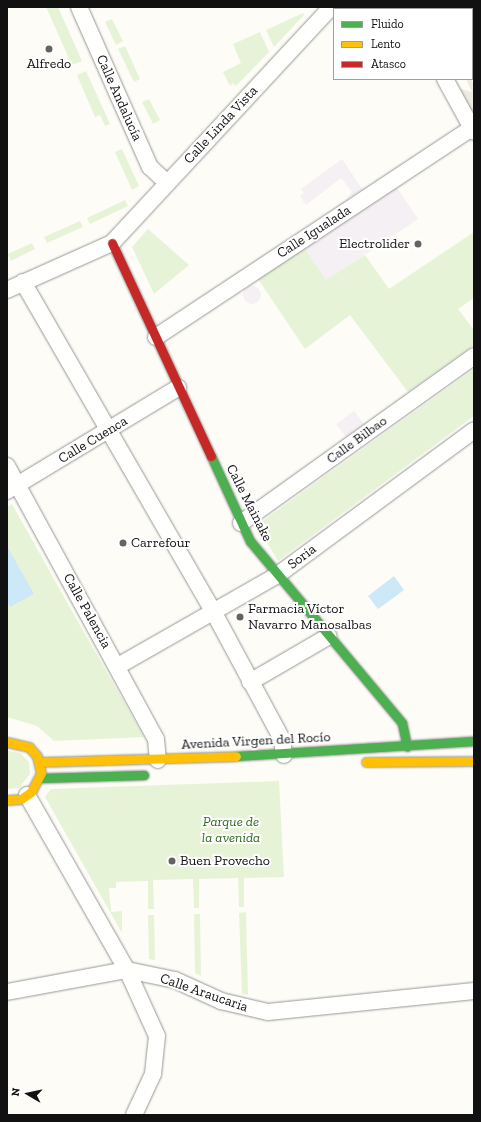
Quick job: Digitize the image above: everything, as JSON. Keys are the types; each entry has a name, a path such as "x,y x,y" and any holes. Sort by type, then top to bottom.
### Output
{"street":[{"name":"Calle Andalucía","path":"79,7 150,167 167,183"},
{"name":"Calle Linda Vista","path":"112,243 331,7"},
{"path":"446,80 473,130"},
{"name":"Calle Igualada","path":"156,337 473,130"},
{"path":"7,290 112,243"},
{"name":"Calle Mainake","path":"112,243 241,523 254,547 279,574 402,723 407,746"},
{"path":"23,282 213,611 282,739 284,755"},
{"name":"Calle Bilbao","path":"241,523 474,356"},
{"name":"Calle Cuenca","path":"12,488 109,431 178,388"},
{"name":"Soria","path":"118,666 279,574 474,430"},
{"name":"Calle Palencia","path":"7,466 12,488 118,666 156,739 158,767"},
{"path":"250,682 329,636"},
{"name":"Avenida Virgen del Rocío","path":"40,778 284,755 474,741"},
{"path":"7,742 29,748 39,762 40,778 27,796 7,800"},
{"path":"407,746 422,752 474,751"},
{"path":"353,763 474,761"},
{"name":"Avenida Virgen del Rocío","path":"39,762 158,767"},
{"path":"442,762 471,773"},
{"path":"27,796 127,970 157,1042 153,1074 134,1115"},
{"name":"Calle Araucaria","path":"7,992 127,970 175,980 228,1003 268,1012 474,991"}],"shaded area":[{"path":"473,40 474,42 474,73 473,72"},
{"path":"466,80 472,80 474,85 474,113 469,111 457,88 472,92"},
{"path":"342,159 362,189 345,200 352,192 341,178 306,205 300,196 304,193 301,189"},
{"path":"396,186 418,219 326,281 304,248"},
{"path":"252,286 258,289 261,295 258,301 252,304 246,301 243,295 246,289"},
{"path":"354,411 364,424 346,437 336,424"}],"green space":[{"path":"46,7 58,7 82,61 72,65"},
{"path":"303,13 304,15 274,47 266,30"},
{"path":"112,19 123,41 116,45 105,22"},
{"path":"260,32 269,52 236,86 233,83 230,86 223,72 241,63 233,44"},
{"path":"125,46 140,79 134,82 118,49"},
{"path":"86,71 110,124 105,126 100,115 95,117 77,75"},
{"path":"149,99 160,120 153,124 142,102"},
{"path":"122,149 139,186 132,190 115,152"},
{"path":"125,200 128,206 90,224 87,218"},
{"path":"80,221 83,227 47,243 44,237"},
{"path":"148,229 189,265 154,294 132,247"},
{"path":"474,232 474,298 458,309 474,330 474,345 408,392 350,315 305,349 258,279 304,248 326,280 365,255 389,289"},
{"path":"32,243 35,249 11,261 8,254"},
{"path":"474,369 474,416 278,561 257,525"},
{"path":"12,504 144,737 54,741 37,726 7,717 7,507"},
{"path":"7,751 20,753 29,762 30,774 19,788 7,789"},
{"name":"Parque de la avenida","path":"279,781 284,877 244,878 244,907 239,907 238,878 199,879 199,908 194,908 193,879 153,880 154,909 148,909 148,881 116,882 116,888 109,888 111,912 122,911 122,933 45,797 51,789"},
{"path":"246,912 248,995 242,994 239,913"},
{"path":"194,914 200,914 201,976 195,973"},
{"path":"148,915 154,915 155,960 149,959"}],"water":[{"path":"7,546 34,594 10,607 7,601"},
{"path":"394,576 404,590 378,609 368,596"}],"traffic: fast":[{"path":"211,456 250,541 402,723 407,746"},
{"path":"236,756 474,741"},
{"path":"40,778 144,775"}],"traffic: slow":[{"path":"7,742 29,747 37,756 41,773 31,792 21,799 7,800"},
{"path":"39,762 236,756"},
{"path":"366,762 474,761"}],"traffic: jam":[{"path":"112,243 211,456"}],"place":[{"name":"Alfredo","path":"49,49"},
{"name":"Electrolider","path":"418,244"},
{"name":"Carrefour","path":"123,543"},
{"name":"Farmacia Víctor Navarro Manosalbas","path":"240,617"},
{"name":"Buen Provecho","path":"172,861"}]}
